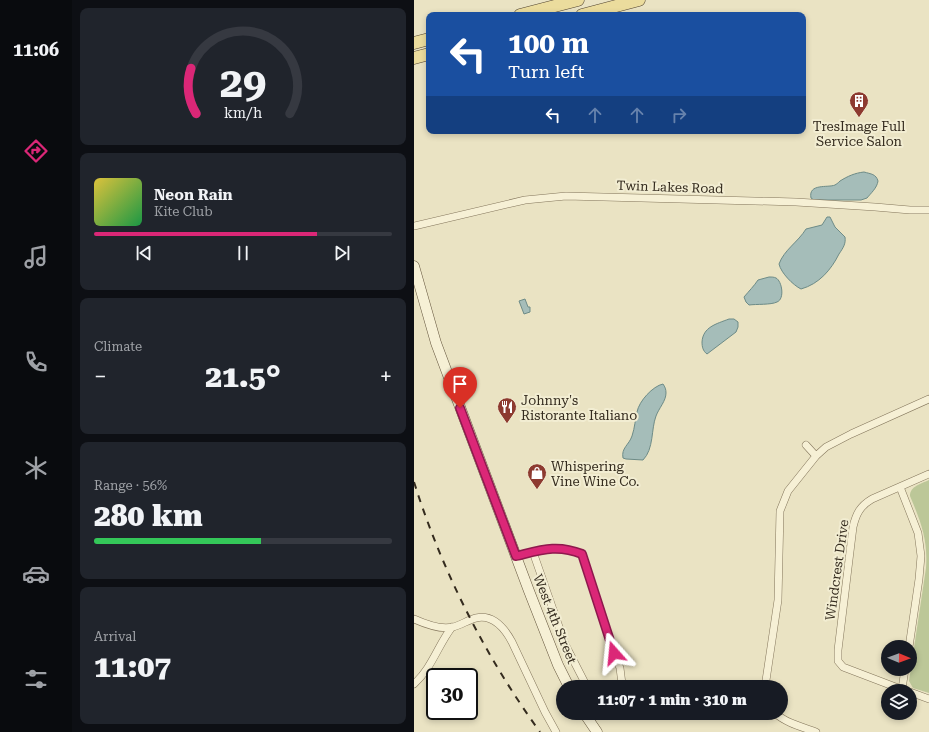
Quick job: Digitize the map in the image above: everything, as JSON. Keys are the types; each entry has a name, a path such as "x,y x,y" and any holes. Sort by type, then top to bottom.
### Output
{"main road":[{"path":"532,12 578,0"},
{"path":"591,12 617,3 639,0"},
{"path":"414,43 426,40"},
{"path":"414,58 426,55"},
{"name":"West 4th Street","path":"414,266 436,343 516,556 558,665 566,680"},
{"path":"589,720 598,732"}],"street":[{"name":"Twin Lakes Road","path":"414,226 525,200 566,196 796,202 929,210"},
{"path":"766,680 778,600 780,511 788,491 816,456 826,447 838,440 929,399"},
{"path":"806,445 816,456"},
{"name":"Windcrest Drive","path":"887,684 848,670 840,665 838,661 838,650 855,517 865,503 929,474"},
{"path":"900,487 918,533 921,556 910,640"},
{"path":"516,556 549,548 572,550 582,554 620,668 622,680"},
{"path":"533,552 565,644 583,680"},
{"path":"414,619 433,626 452,627 480,617 493,621 502,627 518,654 556,732"},
{"path":"414,684 425,672 444,638 452,627"},
{"path":"917,695 929,699"},
{"path":"783,720 816,732"}],"green space":[{"path":"929,480 929,693 917,689 917,684 911,684 909,681 910,676 917,676 917,640 915,640 926,568 926,549 923,531 910,496 912,490 919,484"}],"water":[{"path":"864,172 875,176 878,181 875,188 867,198 861,200 814,200 811,198 812,190 815,188 832,186 849,176"},
{"path":"827,217 830,217 835,227 845,237 844,246 824,276 813,284 801,289 794,285 782,271 779,264 784,254 806,229 822,225"},
{"path":"769,277 776,278 780,283 782,294 780,300 771,304 749,305 744,297 758,280"},
{"path":"525,299 528,307 530,307 530,312 524,314 519,301"},
{"path":"729,319 734,319 738,322 736,332 707,354 702,346 705,333 711,327"},
{"path":"663,384 666,389 666,396 654,421 651,445 647,455 643,460 623,458 624,449 634,430 640,403 651,391"}],"railway":[{"path":"414,482 438,548 467,612 501,673 540,732"}],"place":[{"name":"TresImage Full Service Salon","path":"859,118"},
{"name":"Johnny's Ristorante Italiano","path":"507,424"},
{"name":"Whispering Vine Wine Co.","path":"537,490"}],"route":[{"path":"460,408 516,556 549,548 572,550 582,554 614,653"}]}
